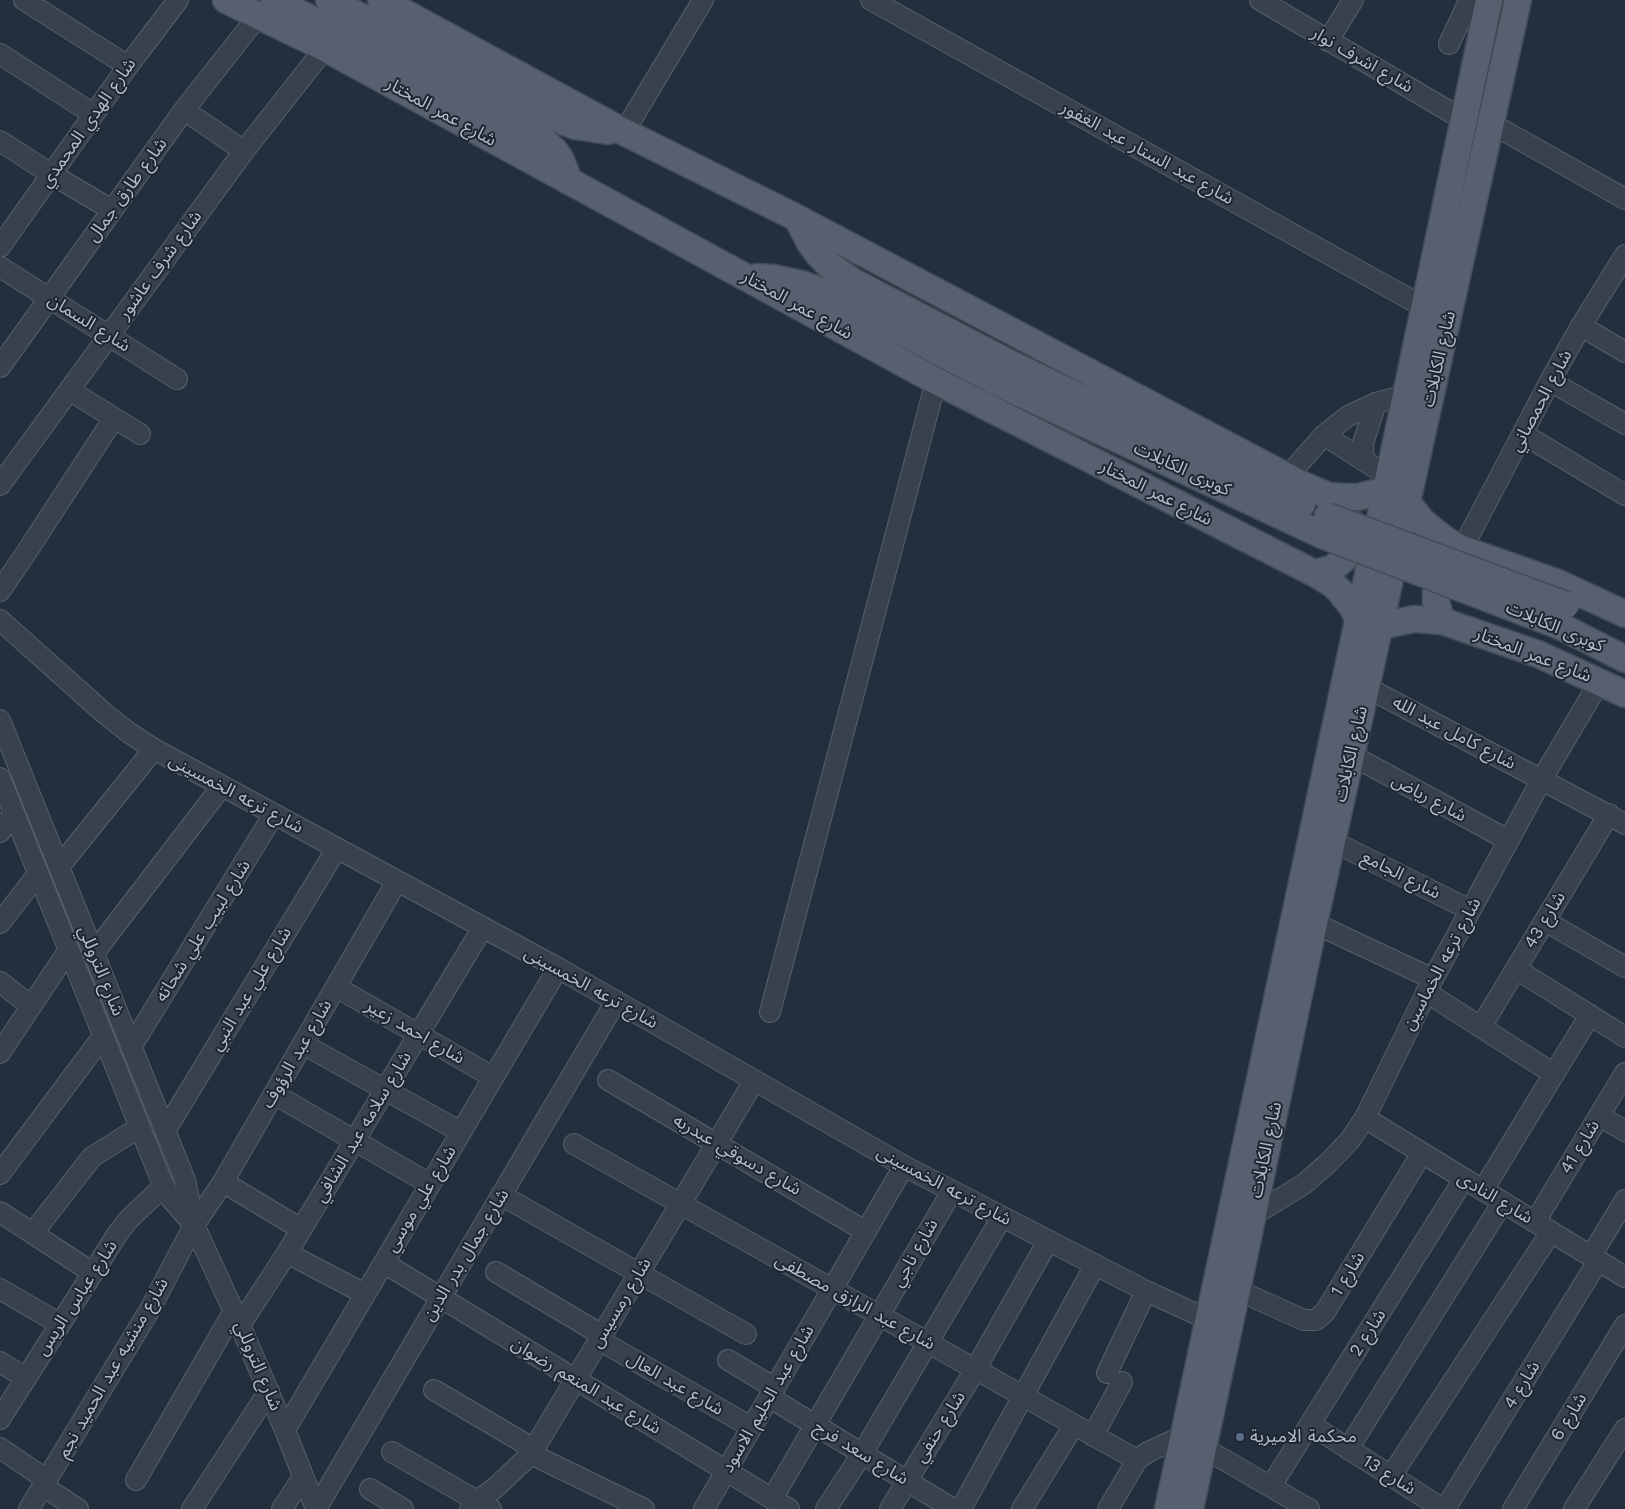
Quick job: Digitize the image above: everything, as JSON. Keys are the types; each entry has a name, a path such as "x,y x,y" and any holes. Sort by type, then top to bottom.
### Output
{"main road":[{"name":"شارع عمر المختار","path":"226,0 266,8 325,48 936,381 1314,573 1330,582 1339,590 1353,608 1369,622 1414,619 1442,621 1538,654 1625,694"},
{"path":"329,0 551,117 574,126 624,132"},
{"path":"380,0 624,132 797,218 1287,477 1303,486 1326,516"},
{"name":"شارع الكابلات","path":"1394,490 1492,124 1518,0"},
{"name":"شارع الكابلات","path":"1190,1509 1193,1442 1207,1319 1369,622 1394,490 1406,395 1479,46 1478,2"},
{"path":"266,8 538,136 554,151 563,165 569,181"},
{"name":"كوبرى الكابلات","path":"797,218 806,237 819,254 829,265 852,281 1009,362 1326,516"},
{"name":"كوبرى الكابلات","path":"744,276 773,278 802,284 829,294 998,383 1326,516 1563,616 1625,659"},
{"path":"1326,516 1358,497 1394,490 1446,541 1462,549 1550,580 1624,615"},
{"path":"1314,573 1332,569 1346,558 1354,541 1353,522 1344,507 1326,516"},
{"path":"1442,621 1436,602 1438,581 1447,564 1462,549"},
{"name":"كوبرى الكابلات","path":"1563,616 1624,615"},
{"name":"شارع الكابلات","path":"1168,1509 1193,1442 1237,1290 1366,687 1369,622"}],"street":[{"path":"24,0 128,66"},
{"name":"شارع الهدي المحمدي","path":"0,247 128,66 178,0"},
{"path":"624,132 703,0"},
{"name":"شارع عبد الستار عبد الغفور","path":"871,0 1424,307"},
{"name":"شارع اشرف نوار","path":"1260,0 1291,8 1328,41 1464,120"},
{"path":"1328,41 1353,0"},
{"path":"1478,2 1450,41 1479,46"},
{"name":"شارع طارق جمال","path":"0,367 184,110 266,8"},
{"name":"شارع شرف عاشور","path":"0,485 244,151 325,48"},
{"path":"0,54 94,114"},
{"path":"184,110 244,151"},
{"path":"1492,124 1625,199"},
{"path":"0,141 112,210"},
{"name":"شارع الحمصاني","path":"1462,549 1581,326 1618,282 1625,255"},
{"name":"شارع السمان","path":"0,267 177,379"},
{"path":"1581,326 1625,352"},
{"path":"770,1012 936,381"},
{"path":"1550,381 1625,424"},
{"path":"68,390 140,434"},
{"path":"1287,477 1324,435 1348,416 1376,403 1406,395"},
{"path":"1364,461 1363,443 1376,403"},
{"path":"0,591 114,418"},
{"path":"1523,434 1625,495"},
{"path":"1324,435 1364,461 1394,490"},
{"name":"شارع ترعه الخمسينى","path":"0,620 104,713 154,749 616,1000 904,1166 1146,1291 1207,1319"},
{"name":"شارع ترعه الخماسين","path":"1252,1216 1304,1184 1350,1140 1365,1118 1429,986 1542,779 1600,681"},
{"name":"شارع كامل عبد الله","path":"1366,687 1617,819"},
{"name":"شارع التروللي","path":"0,720 185,1180 194,1225 269,1391 316,1509"},
{"path":"59,867 154,749"},
{"name":"شارع رياض","path":"1351,755 1508,840"},
{"name":"شارع التروللي","path":"0,778 164,1186 172,1200 194,1225"},
{"path":"94,954 222,786"},
{"path":"0,832 14,813"},
{"name":"شارع لبيب علي شحاته","path":"131,1047 274,814"},
{"name":"شارع 43","path":"1481,1027 1545,921 1617,819"},
{"name":"شارع الجامع","path":"1332,841 1470,910"},
{"name":"شارع علي عبد النبي","path":"165,1131 337,848"},
{"path":"0,923 38,874"},
{"name":"شارع عبد الرؤوف","path":"194,1225 223,1182 397,881"},
{"path":"1545,921 1625,967"},
{"path":"1314,923 1429,986 1481,1027 1554,1074"},
{"name":"شارع سلامه عبد الشافي","path":"136,1480 237,1318 286,1253 483,927"},
{"path":"0,1053 68,951"},
{"name":"شارع علي موسي","path":"285,1430 558,968"},
{"path":"1516,969 1625,1037"},
{"path":"0,982 31,1006"},
{"name":"شارع احمد زعير","path":"336,987 493,1077"},
{"name":"شارع جمال بدر الدين","path":"316,1509 616,1000"},
{"path":"1483,1190 1590,1015"},
{"path":"0,1174 103,1036"},
{"path":"303,1044 461,1132"},
{"name":"شارع 41","path":"1391,1476 1543,1227 1599,1116 1625,1073"},
{"name":"شارع دسوقي عبدربه","path":"608,1080 866,1231"},
{"name":"شارع رمسيس","path":"479,1506 533,1451 754,1081"},
{"path":"274,1094 430,1184"},
{"path":"1599,1116 1625,1131"},
{"name":"شارع النادى","path":"1365,1118 1625,1277"},
{"path":"32,1233 92,1158 140,1127"},
{"name":"شارع عبد الرازق مصطفى","path":"574,1144 1137,1460"},
{"name":"شارع 1","path":"1237,1290 1304,1320 1316,1320 1326,1312 1422,1153"},
{"name":"شارع عبد الحليم الاسود","path":"704,1509 904,1166"},
{"name":"شارع 2","path":"1271,1486 1464,1179"},
{"path":"223,1182 301,1229"},
{"name":"شارع عباس الريس","path":"0,1419 93,1272 129,1219 164,1186"},
{"name":"شارع ناجي","path":"772,1498 952,1191"},
{"path":"501,1195 746,1334"},
{"name":"شارع 4","path":"1444,1509 1595,1258 1625,1200"},
{"path":"1348,1449 1504,1202"},
{"path":"0,1212 93,1272"},
{"path":"826,1509 929,1344 1002,1217"},
{"name":"شارع منشيه عبد الحميد نجم","path":"29,1509 149,1311 194,1225"},
{"name":"شارع حنفي","path":"890,1509 975,1370 1048,1240"},
{"path":"286,1253 365,1294"},
{"name":"شارع عبد المنعم رضوان","path":"384,1262 789,1509"},
{"path":"960,1509 1095,1265"},
{"name":"شارع عبد العال","path":"496,1272 600,1338 752,1427"},
{"path":"0,1289 60,1324"},
{"path":"1092,1436 1146,1291"},
{"name":"شارع 6","path":"1513,1509 1625,1325"},
{"name":"شارع سعد فرج","path":"728,1360 815,1425 953,1509"},
{"path":"0,1362 26,1378"},
{"path":"434,1390 533,1451 644,1509"},
{"path":"192,1509 269,1391"},
{"name":"شارع 13","path":"1310,1425 1444,1509"},
{"path":"1022,1509 1074,1426"},
{"path":"1574,1509 1625,1429"},
{"path":"1108,1509 1137,1460 1148,1452 1172,1441 1193,1442 1309,1509"},
{"path":"0,1448 78,1509"},
{"path":"392,1452 479,1506"},
{"path":"282,1509 303,1477"},
{"path":"370,1489 403,1509"}],"place":[{"name":"محكمة الاميرية","path":"1240,1437"}]}
